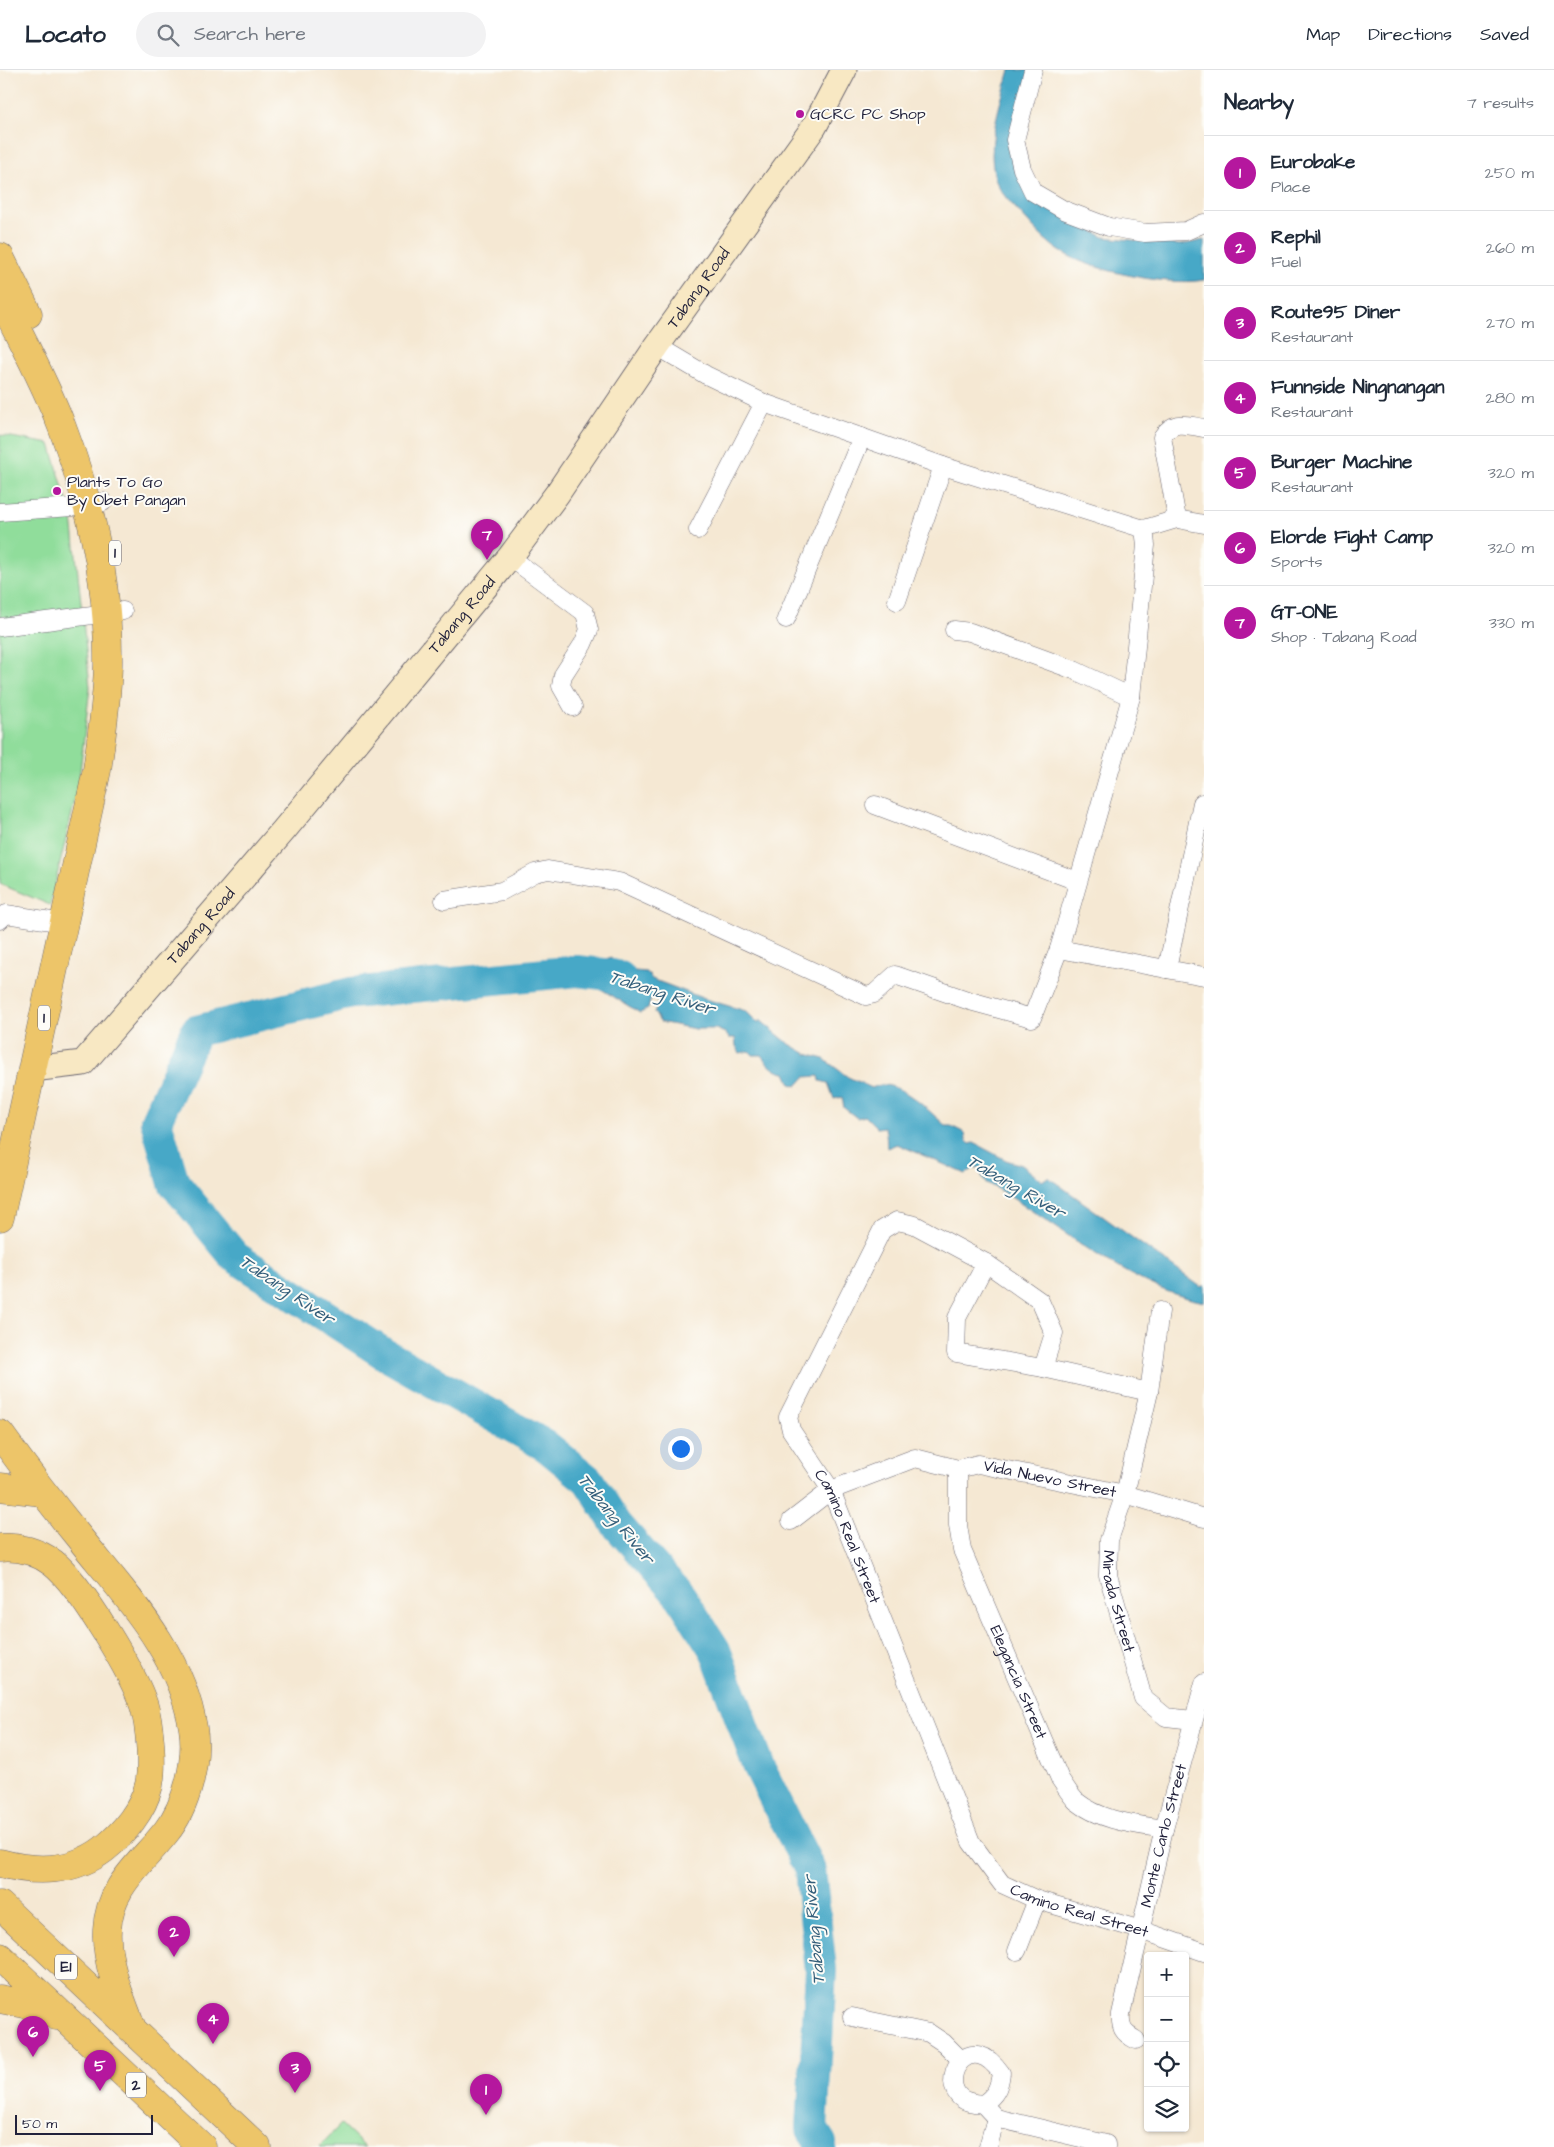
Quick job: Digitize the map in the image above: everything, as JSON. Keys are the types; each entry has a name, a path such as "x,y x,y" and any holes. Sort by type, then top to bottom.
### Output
{"highway":[{"name":"1","path":"0,257 77,419 95,504 98,562 114,612 102,737 91,800 0,1216"},
{"name":"1","path":"0,296 49,395 95,504"},
{"path":"0,1434 42,1492 149,1624 175,1672 186,1702 193,1730 193,1758 188,1788 176,1816 167,1831 122,1882 112,1903 107,1929 108,1949 120,1998 132,2028"},
{"path":"0,1487 42,1492"},
{"path":"0,1548 11,1547 38,1554 53,1563 80,1594 138,1689 145,1708 151,1760 149,1785 137,1815 114,1842 93,1857 69,1867 47,1870 15,1867 0,1863"},
{"name":"E1","path":"0,1905 132,2028"},
{"name":"2","path":"0,1958 202,2147"},
{"path":"0,1999 35,2006 69,2022"},
{"name":"2","path":"132,2028 257,2147"}],"main road":[{"name":"Tabang Road","path":"32,1068 84,1063 284,830 510,556 556,494 658,346 814,127 844,70"}],"street":[{"path":"1033,70 1016,140 1022,169 1034,192 1064,210 1108,228 1145,233 1186,231 1204,224"},
{"path":"658,346 706,375 764,403 943,466 1144,529 1177,520 1204,524"},
{"path":"698,530 764,403"},
{"path":"1177,520 1162,437 1167,429 1177,424 1204,428"},
{"path":"786,619 862,437"},
{"path":"897,601 943,466"},
{"path":"0,512 95,504"},
{"path":"444,900 502,891 535,874 548,870 618,882 866,996 874,994 895,975 970,1001 1032,1018 1059,949 1131,697 1146,545 1144,529"},
{"path":"510,556 586,613 589,630 583,644 563,675 561,686 573,707"},
{"path":"0,627 114,612"},
{"path":"954,630 970,632 1074,670 1131,697"},
{"path":"1167,969 1202,803"},
{"path":"875,805 1077,881"},
{"path":"0,920 6,914 64,923"},
{"path":"1059,949 1204,976"},
{"name":"Camino Real Street","path":"1043,1368 1054,1333 1040,1301 986,1263 915,1225 897,1221 882,1230 788,1417 791,1430 831,1490 971,1842 1002,1884 1037,1900 1141,1930 1204,1952"},
{"path":"986,1263 957,1318 956,1353 1043,1368 1149,1392"},
{"name":"Mirada Street","path":"1160,1310 1149,1392 1125,1494 1110,1540 1108,1575 1143,1698 1166,1717 1193,1720"},
{"name":"Vida Nuevo Street","path":"791,1521 831,1490 915,1458 958,1469 978,1464 1125,1494 1204,1518"},
{"name":"Elegancia Street","path":"958,1469 958,1525 962,1550 1060,1779 1075,1800 1095,1814 1132,1824 1164,1829"},
{"name":"Monte Carlo Street","path":"1136,2040 1124,2034 1120,2026 1121,2014 1164,1829 1204,1683"},
{"path":"1018,1951 1037,1900"},
{"path":"852,2017 928,2033 944,2043 961,2060"},
{"path":"971,2054 983,2055 993,2062 1001,2073 999,2088 983,2104 969,2103 958,2096 953,2083 954,2072 961,2060 971,2054"},
{"path":"983,2104 996,2118 1106,2144 1106,2147"},
{"path":"988,2147 996,2118"}],"green space":[{"path":"0,435 50,444 72,518 90,687 78,788 50,905 0,884"},
{"path":"341,2124 365,2147 319,2147"}],"water":[{"path":"1010,70 1029,70 1015,159 1058,213 1104,237 1180,245 1204,240 1204,280 1188,282 1148,279 1126,275 1085,263 1054,247 1031,226 1002,192 995,178 993,165 992,151 995,124"},
{"path":"611,957 622,970 647,972 652,979 705,999 746,1011 758,1023 760,1020 788,1043 807,1054 824,1059 848,1077 872,1088 881,1085 901,1090 921,1104 946,1126 951,1126 965,1133 966,1140 970,1144 974,1143 1006,1160 1022,1165 1042,1181 1048,1177 1201,1287 1204,1285 1204,1302 1174,1294 1145,1282 1091,1251 985,1182 981,1174 984,1170 982,1167 974,1168 966,1174 897,1144 887,1148 884,1127 877,1128 865,1116 857,1118 844,1108 842,1097 834,1099 828,1083 820,1081 819,1076 805,1077 797,1086 791,1084 786,1073 775,1069 761,1055 753,1055 749,1051 740,1053 736,1046 735,1038 729,1038 725,1033 716,1029 695,1029 660,1022 654,1012 658,1005 657,999 651,998 648,1009 640,1013 593,984 577,971"},
{"path":"811,2127 821,2146 821,2147 808,2147"}],"waterway":[{"name":"Tabang River","path":"620,977 577,971 351,993 196,1031 156,1121 174,1183 235,1257 386,1355 546,1446 588,1480 617,1525 681,1597 715,1650 758,1765 810,1870 821,1970 812,2129 821,2143 820,2147"}],"place":[{"name":"GCRC PC Shop","path":"800,114"},
{"name":"Plants To Go By Obet Pangan","path":"57,491"},
{"name":"GT-ONE","path":"487,560"},
{"name":"Rephil","path":"174,1957"},
{"name":"Funnside Ningnangan","path":"213,2044"},
{"name":"Elorde Fight Camp","path":"33,2057"},
{"name":"Burger Machine","path":"100,2091"},
{"name":"Route95 Diner","path":"295,2093"},
{"name":"Eurobake","path":"486,2115"}]}
